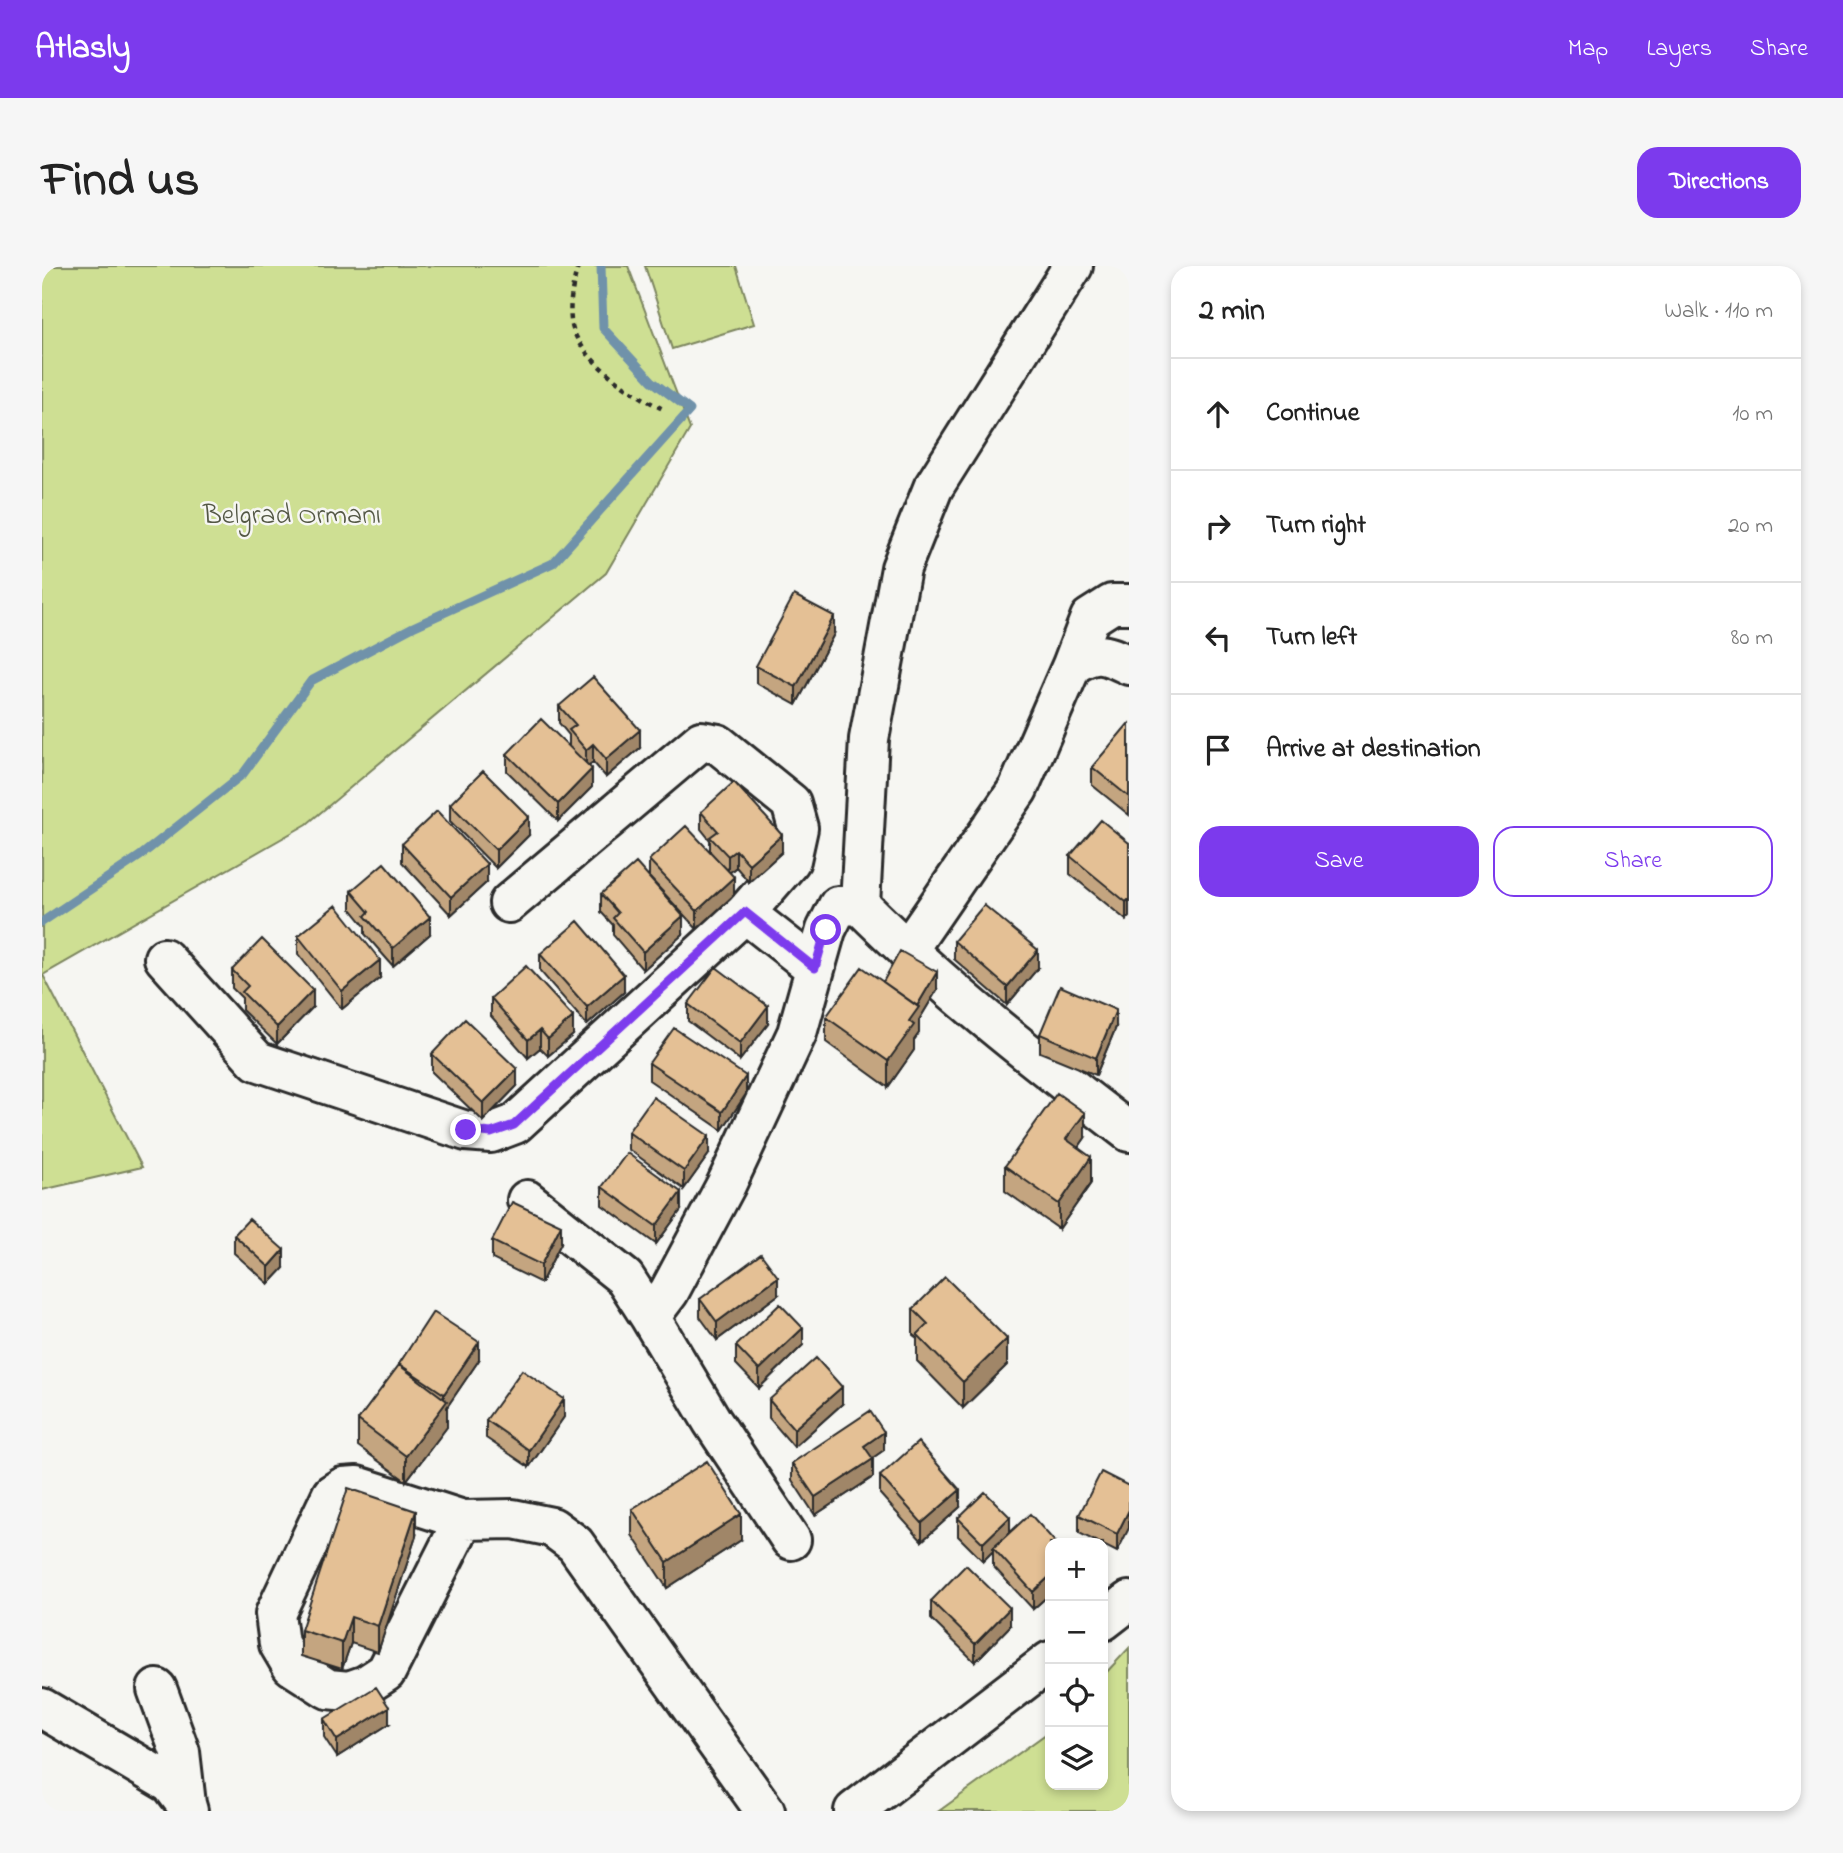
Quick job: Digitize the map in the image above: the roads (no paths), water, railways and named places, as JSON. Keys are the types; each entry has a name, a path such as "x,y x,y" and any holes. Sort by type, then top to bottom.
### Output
{"street":[{"path":"860,905 869,739 901,568 933,488 1073,266"},
{"path":"907,951 1018,789 1090,618 1112,604 1129,604"},
{"path":"1072,665 1088,655 1105,653 1129,665"},
{"path":"164,958 257,1061 466,1130 491,1133 514,1125 745,912 791,860 798,828 791,803 718,744 701,741 509,903"},
{"path":"650,1317 669,1292 726,1185 797,1032 826,930 838,906 860,905 907,951 1021,1049 1129,1132"},
{"path":"745,912 815,968"},
{"path":"527,1200 625,1278 712,1422 791,1540"},
{"path":"463,1520 386,1672 366,1685 349,1691 328,1689 292,1666 279,1644 275,1614 332,1494 343,1487 357,1486 463,1520 513,1519 552,1527 575,1544 765,1811"},
{"path":"1108,1617 1129,1601"},
{"path":"854,1811 1046,1664"},
{"path":"157,1689 180,1752 187,1807"},
{"path":"42,1708 172,1784 187,1807"}],"waterway":[{"path":"42,922 140,856 243,774 311,681 413,627 553,563 690,410 652,381 603,328 601,266"}],"park label":[{"name":"Belgrad Ormanı","path":"292,513"}]}
